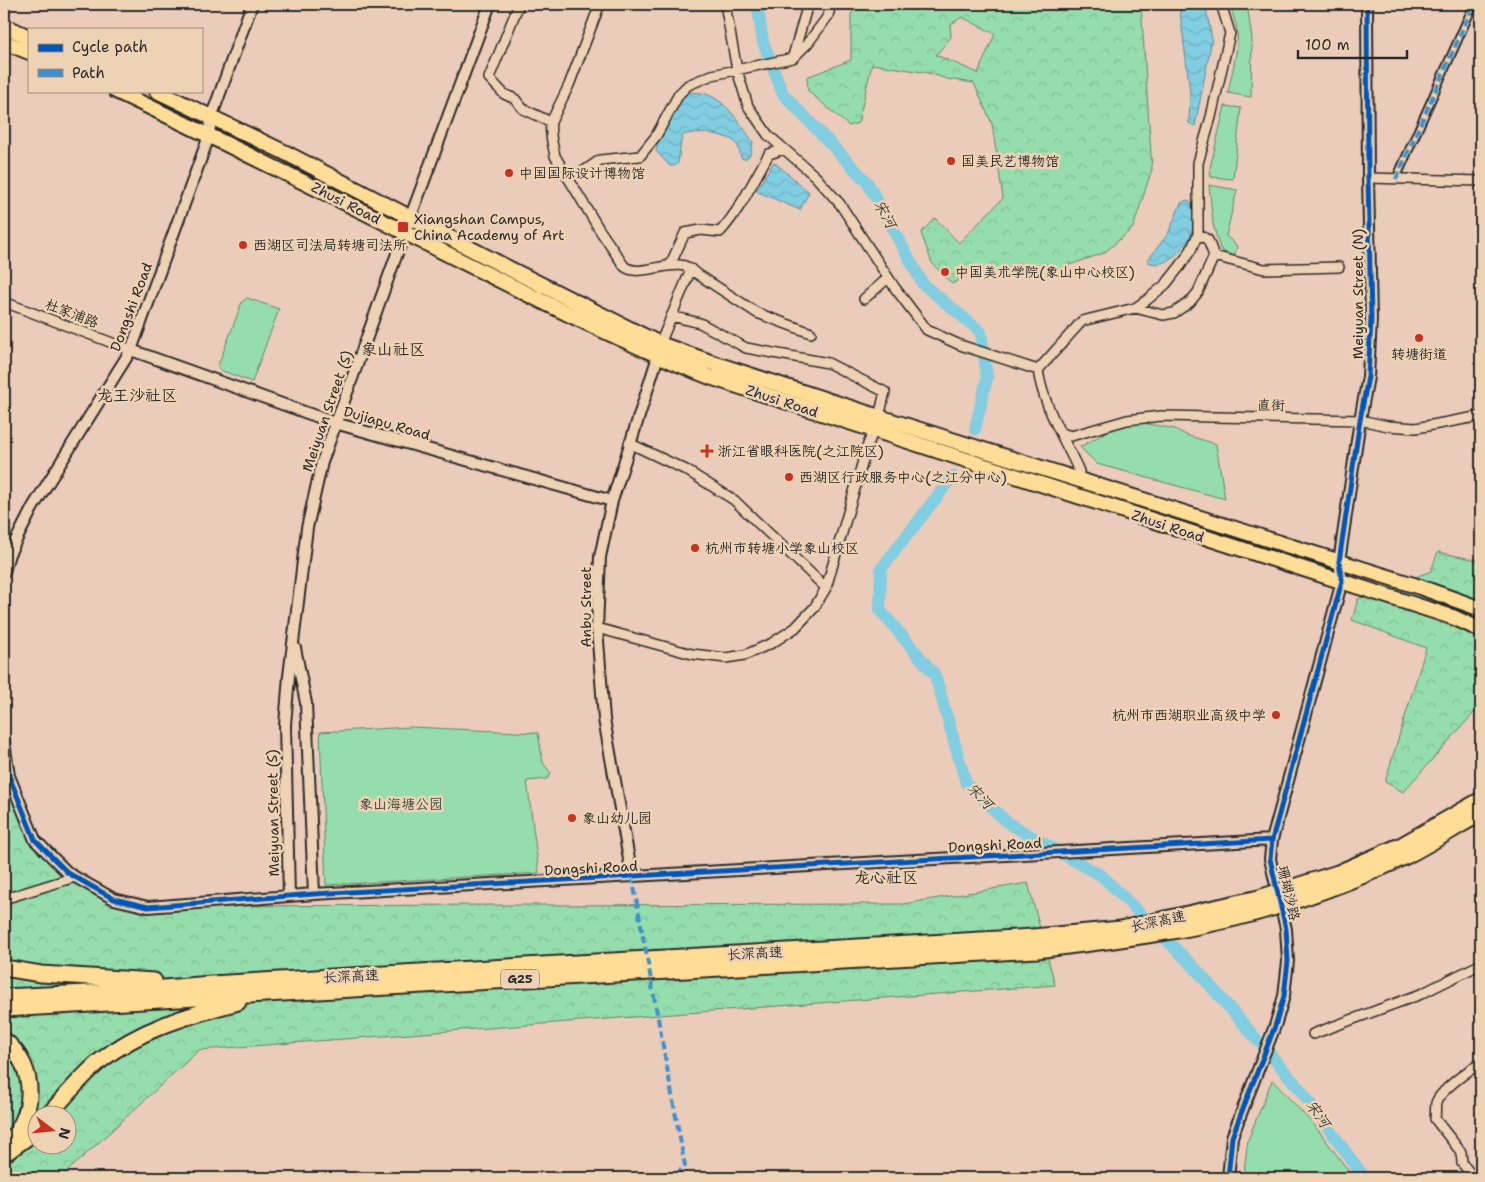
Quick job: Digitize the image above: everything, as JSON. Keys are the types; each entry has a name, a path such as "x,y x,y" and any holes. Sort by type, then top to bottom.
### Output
{"highway":[{"name":"长深高速","path":"4,1009 268,994 1035,943 1121,929 1259,898 1338,873 1402,845 1481,800"},
{"name":"长深高速","path":"4,997 129,991 210,984 1126,938 1200,926 1271,908 1340,884 1405,856 1481,813"},
{"path":"4,968 20,972 101,979 210,984"},
{"path":"59,1104 110,1054 160,1026 268,994"},
{"path":"4,1040 12,1046 21,1059 27,1072 30,1089 28,1107 22,1124 11,1140 4,1146"},
{"path":"4,1154 28,1137"}],"main road":[{"path":"4,26 28,37"},
{"path":"4,42 28,52"},
{"name":"Zhusi Road","path":"118,92 274,166 526,294 660,350 716,364 1420,587 1481,609"},
{"name":"Zhusi Road","path":"159,92 284,152 411,217 710,377 1455,618 1481,630"}],"street":[{"name":"Dongshi Road","path":"4,572 6,553 131,350 209,136 211,118 252,4"},
{"name":"Meiyuan Street (S)","path":"289,896 285,725 288,676 307,528 322,462 335,423 490,4"},
{"path":"518,4 489,78 504,94 515,99 523,109 551,122"},
{"path":"600,4 569,85 551,122 550,131 551,145 555,156 598,228 628,269 644,270 680,264 691,269 757,313 811,333"},
{"path":"725,4 737,70 748,106 768,135 815,176 840,204 888,278 927,330 960,345 1038,370"},
{"path":"793,58 801,35 808,4"},
{"path":"566,176 584,171 600,160 640,156 656,136 679,94 688,85 712,75 793,58 808,44 828,16 831,4"},
{"path":"1078,479 1079,471 1046,402 1040,386 1038,370 1082,321 1135,308 1166,284 1191,250 1198,234 1198,163 1230,33 1221,4"},
{"name":"Meiyuan Street (N)","path":"1342,581 1339,562 1368,377 1371,318 1367,4"},
{"path":"1396,179 1474,4"},
{"path":"670,265 685,233 701,230 720,232 741,205 769,154 784,149"},
{"path":"1368,178 1481,181"},
{"path":"1135,308 1163,314 1174,312 1190,302 1198,292 1214,256 1208,240 1198,234"},
{"path":"1214,256 1264,269 1339,267"},
{"path":"660,350 671,316 691,269"},
{"path":"864,299 888,278"},
{"name":"杜家浦路","path":"4,302 131,350"},
{"path":"597,628 692,654 726,658 745,655 772,643 795,628 814,608 826,588 867,447 875,431 885,392 828,363 746,348 700,323 671,316"},
{"name":"Dujiapu Road","path":"131,350 335,423 612,501"},
{"name":"Anbu Street","path":"632,876 604,719 597,628 600,558 612,501 660,350"},
{"name":"直街","path":"1062,433 1071,436 1127,420 1160,416 1360,420 1388,426 1416,428 1430,427 1481,416"},
{"path":"629,443 686,470 734,500 826,588"},
{"name":"珊瑚沙路","path":"1228,1178 1232,1137 1275,1026 1284,996 1288,961 1286,929 1270,859 1272,840 1342,581"},
{"name":"Meiyuan Street (S)","path":"294,639 306,703 314,894"},
{"name":"Dongshi Road","path":"4,742 9,776 36,840 68,873 114,899 148,907 314,894 1272,840"},
{"path":"4,899 75,877"},
{"path":"1314,1034 1421,994 1481,964"},
{"path":"1474,1178 1462,1163 1462,1152 1435,1119 1436,1101 1446,1090 1475,1066 1481,1064"}],"green space":[{"path":"860,4 1141,4 1152,169 1133,228 1104,253 1055,270 977,270 952,284 932,263 921,233 935,218 959,243 1003,198 992,124 974,83 947,79 929,73 872,64 858,123 849,126 808,91 807,77 851,60 851,14","holes":["962,17 995,34 978,73 936,55 951,37 950,25"]},
{"path":"1231,4 1247,4 1252,39 1251,97 1228,93 1237,39"},
{"path":"1225,106 1241,108 1233,179 1211,177 1210,168"},
{"path":"1209,185 1237,190 1226,236 1237,246 1234,258 1220,249 1213,224"},
{"path":"247,298 279,309 252,382 220,370 218,366 242,302"},
{"path":"1127,420 1175,429 1186,435 1216,444 1225,499 1097,464 1080,447"},
{"path":"1438,552 1481,561 1481,705 1403,792 1385,782 1426,648 1352,620 1358,599 1431,571"},
{"name":"象山海塘公园","path":"411,727 538,733 543,763 551,773 547,779 527,781 539,873 326,885 320,732"},
{"path":"4,752 35,840 75,877 114,899 164,906 903,904 1028,883 1055,985 199,1050 60,1178 4,1178"},
{"path":"1272,1080 1315,1126 1354,1178 1325,1178 1324,1176 1243,1178 1248,1140"}],"water":[{"path":"1179,4 1205,4 1212,39 1195,126 1189,123 1190,92"},
{"path":"690,92 703,93 713,97 727,108 739,121 753,142 750,155 745,159 741,158 736,143 726,137 695,133 683,135 678,163 670,166 656,151 657,142 680,99"},
{"path":"774,162 809,192 800,210 756,191"},
{"path":"1187,200 1191,204 1193,211 1192,231 1188,240 1179,252 1166,261 1153,264 1147,261 1168,234 1181,203"}],"waterway":[{"name":"宋河","path":"757,4 763,42 783,94 867,182 923,284 981,332 987,378 975,429"},
{"name":"宋河","path":"953,476 881,569 880,610 935,675 966,783 1008,823 1102,876 1195,968 1259,1042"},
{"name":"宋河","path":"1268,1052 1299,1088 1365,1178"}],"marked path":[{"path":"1396,179 1474,4"},
{"path":"632,876 685,1166 672,1178"}],"cycle path":[{"path":"1228,1178 1232,1137 1275,1026 1284,996 1288,961 1286,929 1270,859 1272,840 1342,581 1339,562 1368,377 1371,319 1367,4"},
{"path":"4,742 9,776 35,840 68,873 114,899 148,907 314,894 1272,840"}],"place":[{"name":"国美民艺博物馆","path":"951,161"},
{"name":"中国国际设计博物馆","path":"509,173"},
{"name":"Xiangshan Campus, China Academy of Art","path":"403,227"},
{"name":"西湖区司法局转塘司法所","path":"243,245"},
{"name":"中国美术学院(象山中心校区)","path":"945,272"},
{"name":"转塘街道","path":"1419,338"},
{"name":"浙江省眼科医院(之江院区)","path":"707,451"},
{"name":"西湖区行政服务中心(之江分中心)","path":"789,477"},
{"name":"杭州市转塘小学象山校区","path":"695,548"},
{"name":"杭州市西湖职业高级中学","path":"1276,715"},
{"name":"象山幼儿园","path":"572,818"}],"district":[{"name":"象山社区","path":"393,349"},
{"name":"龙王沙社区","path":"137,395"},
{"name":"龙心社区","path":"886,877"}]}
